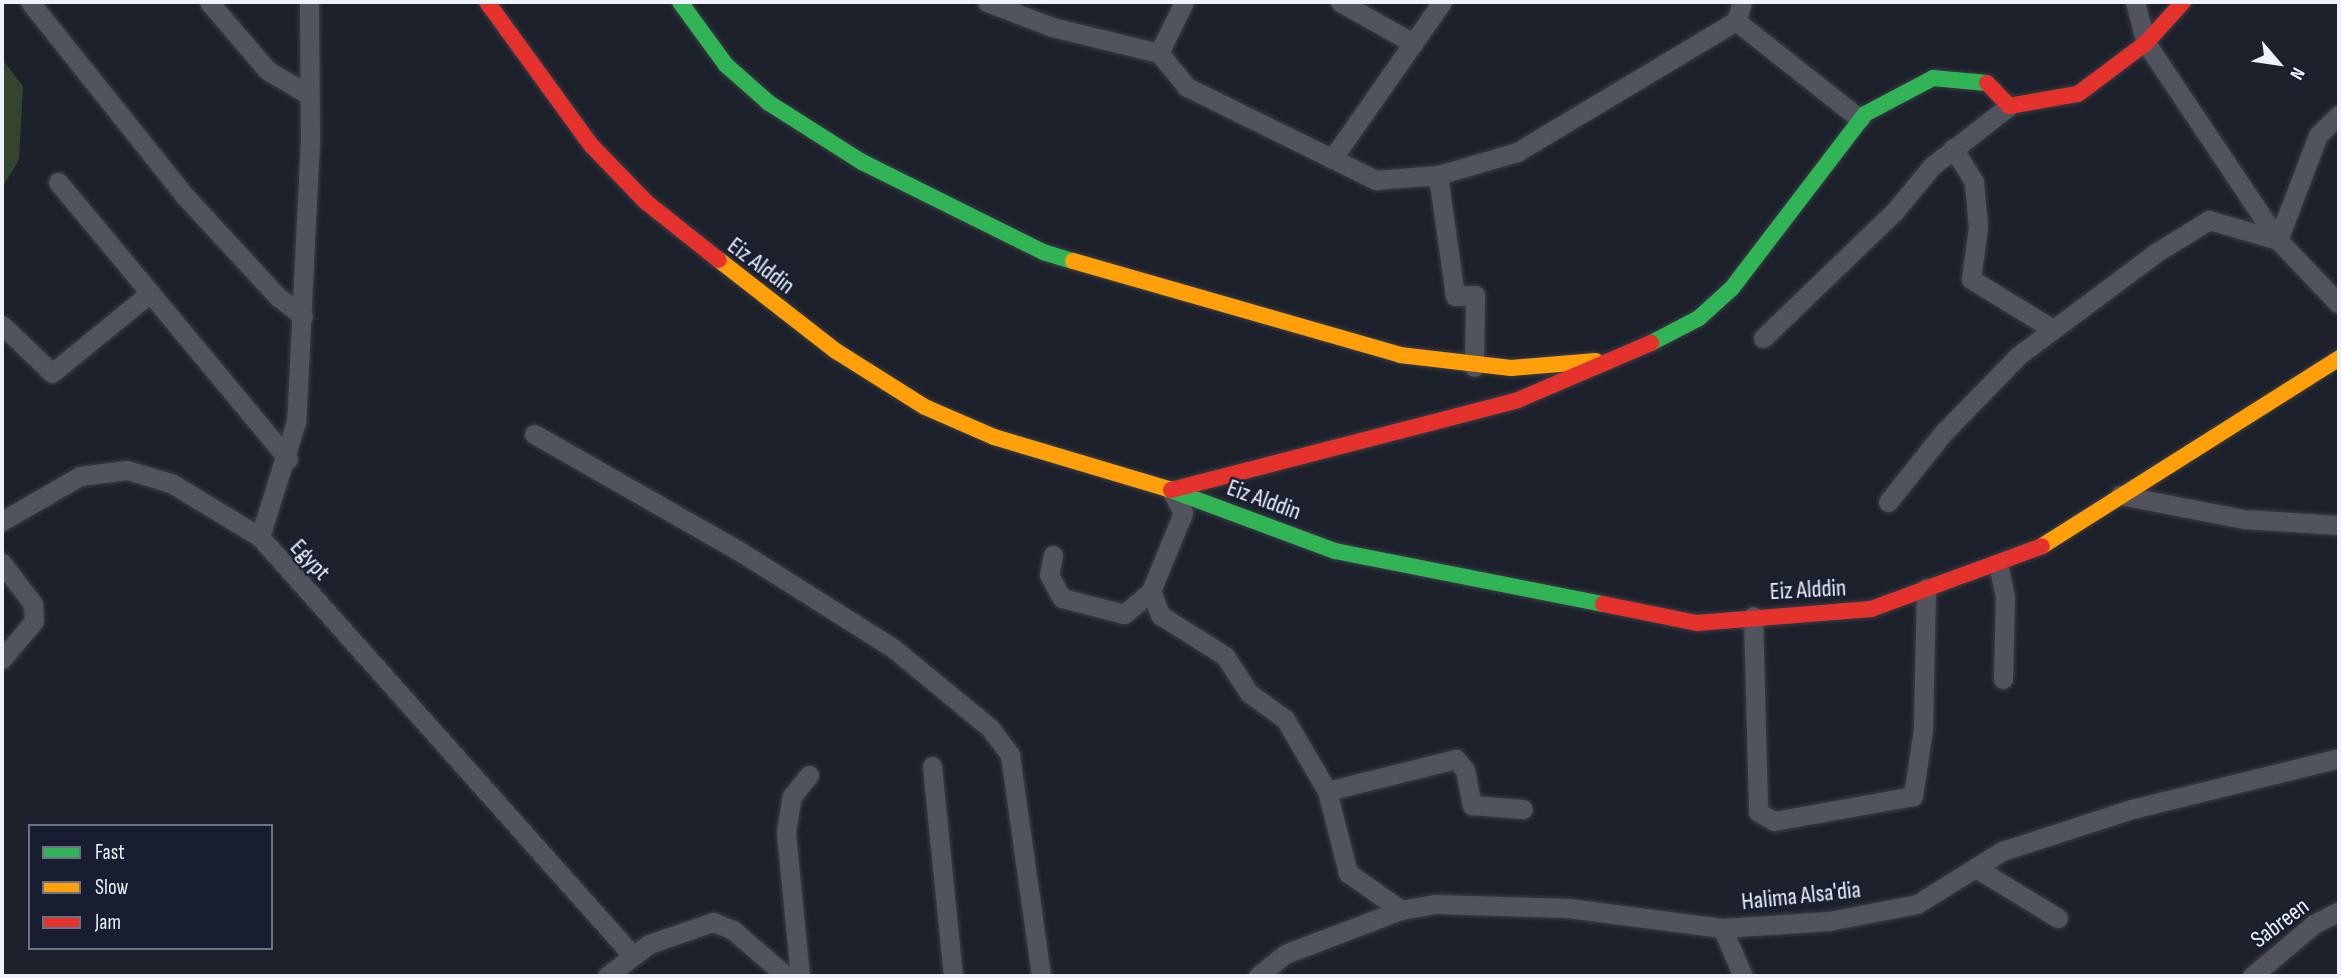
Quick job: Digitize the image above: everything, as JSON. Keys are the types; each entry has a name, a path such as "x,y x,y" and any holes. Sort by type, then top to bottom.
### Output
{"street":[{"path":"30,2 183,194 277,296 303,316"},
{"path":"209,2 267,70 309,95"},
{"name":"Egypt","path":"309,2 303,316 296,422 288,459 260,537 633,956"},
{"name":"Eiz Alddin","path":"487,2 591,145 646,202 836,351 925,407 994,437 1171,490 1335,551 1697,622 1871,609 2032,552 2339,358"},
{"path":"680,2 726,65 769,103 862,162 997,233 1082,265 1325,338 1474,367 1609,362"},
{"path":"987,2 1050,26 1159,53 1187,87 1368,179 1438,175 1517,152 1735,21 1742,2"},
{"path":"1159,53 1184,2"},
{"path":"1340,2 1413,43"},
{"path":"1332,159 1442,2"},
{"path":"2135,2 2146,43 2278,240 2339,304"},
{"path":"1763,338 1953,148 2009,106 2078,94 2146,43 2183,2"},
{"path":"1735,21 1860,119"},
{"path":"1053,555 1049,575 1062,598 1124,614 1151,591 1182,518 1171,490 1518,400 1609,362 1699,318 1732,288 1860,119 1933,78 1992,83 2009,106"},
{"path":"2278,240 2318,135 2339,115"},
{"path":"1953,148 1974,182 1978,227 1971,279 2051,328"},
{"path":"1438,175 1455,296 1475,295 1474,367"},
{"path":"58,182 288,459"},
{"path":"1888,502 1962,413 2051,328 2209,220 2278,240"},
{"path":"2,325 52,373 150,293"},
{"path":"534,434 741,552 893,648 990,728 1010,755 1041,976"},
{"path":"2,521 80,476 127,470 171,483 260,537"},
{"path":"2120,495 2255,521 2339,525"},
{"path":"2,563 33,604 34,621 2,659"},
{"path":"1998,564 2005,596 2003,679"},
{"path":"1753,616 1758,812 1774,821 1913,796 1923,729 1926,588"},
{"path":"1151,591 1160,615 1225,656 1249,693 1285,719 1327,791 1348,873 1401,909"},
{"name":"Halima Alsa'dia","path":"1258,976 1285,954 1401,909 1435,904 1568,908 1722,929 1829,921 1917,904 2002,851 2133,809 2339,758"},
{"path":"1327,791 1456,759 1465,770 1472,805 1523,809"},
{"path":"932,766 953,976"},
{"path":"800,976 786,832 792,796 809,775"},
{"path":"1976,868 2058,918"},
{"name":"Sabreen","path":"2252,976 2314,924 2339,911"},
{"path":"607,976 649,944 713,922 733,930 786,976"},
{"path":"1722,929 1743,976"}],"green space":[{"path":"2,59 23,86 19,160 2,188"}],"traffic: fast":[{"path":"680,2 726,65 769,103 862,162 1043,252 1073,261"},
{"path":"1651,343 1699,318 1732,288 1865,114 1933,78 1987,83"},
{"path":"1168,489 1335,551 1603,604"}],"traffic: slow":[{"path":"719,260 836,351 925,407 994,437 1168,489"},
{"path":"1073,261 1400,355 1511,368 1596,361"},
{"path":"2042,546 2339,358"}],"traffic: jam":[{"path":"487,2 591,145 646,202 719,260"},
{"path":"1987,83 2009,106 2078,94 2146,43 2183,2"},
{"path":"1171,490 1518,400 1651,343"},
{"path":"1603,604 1697,623 1871,609 2042,546"}]}
